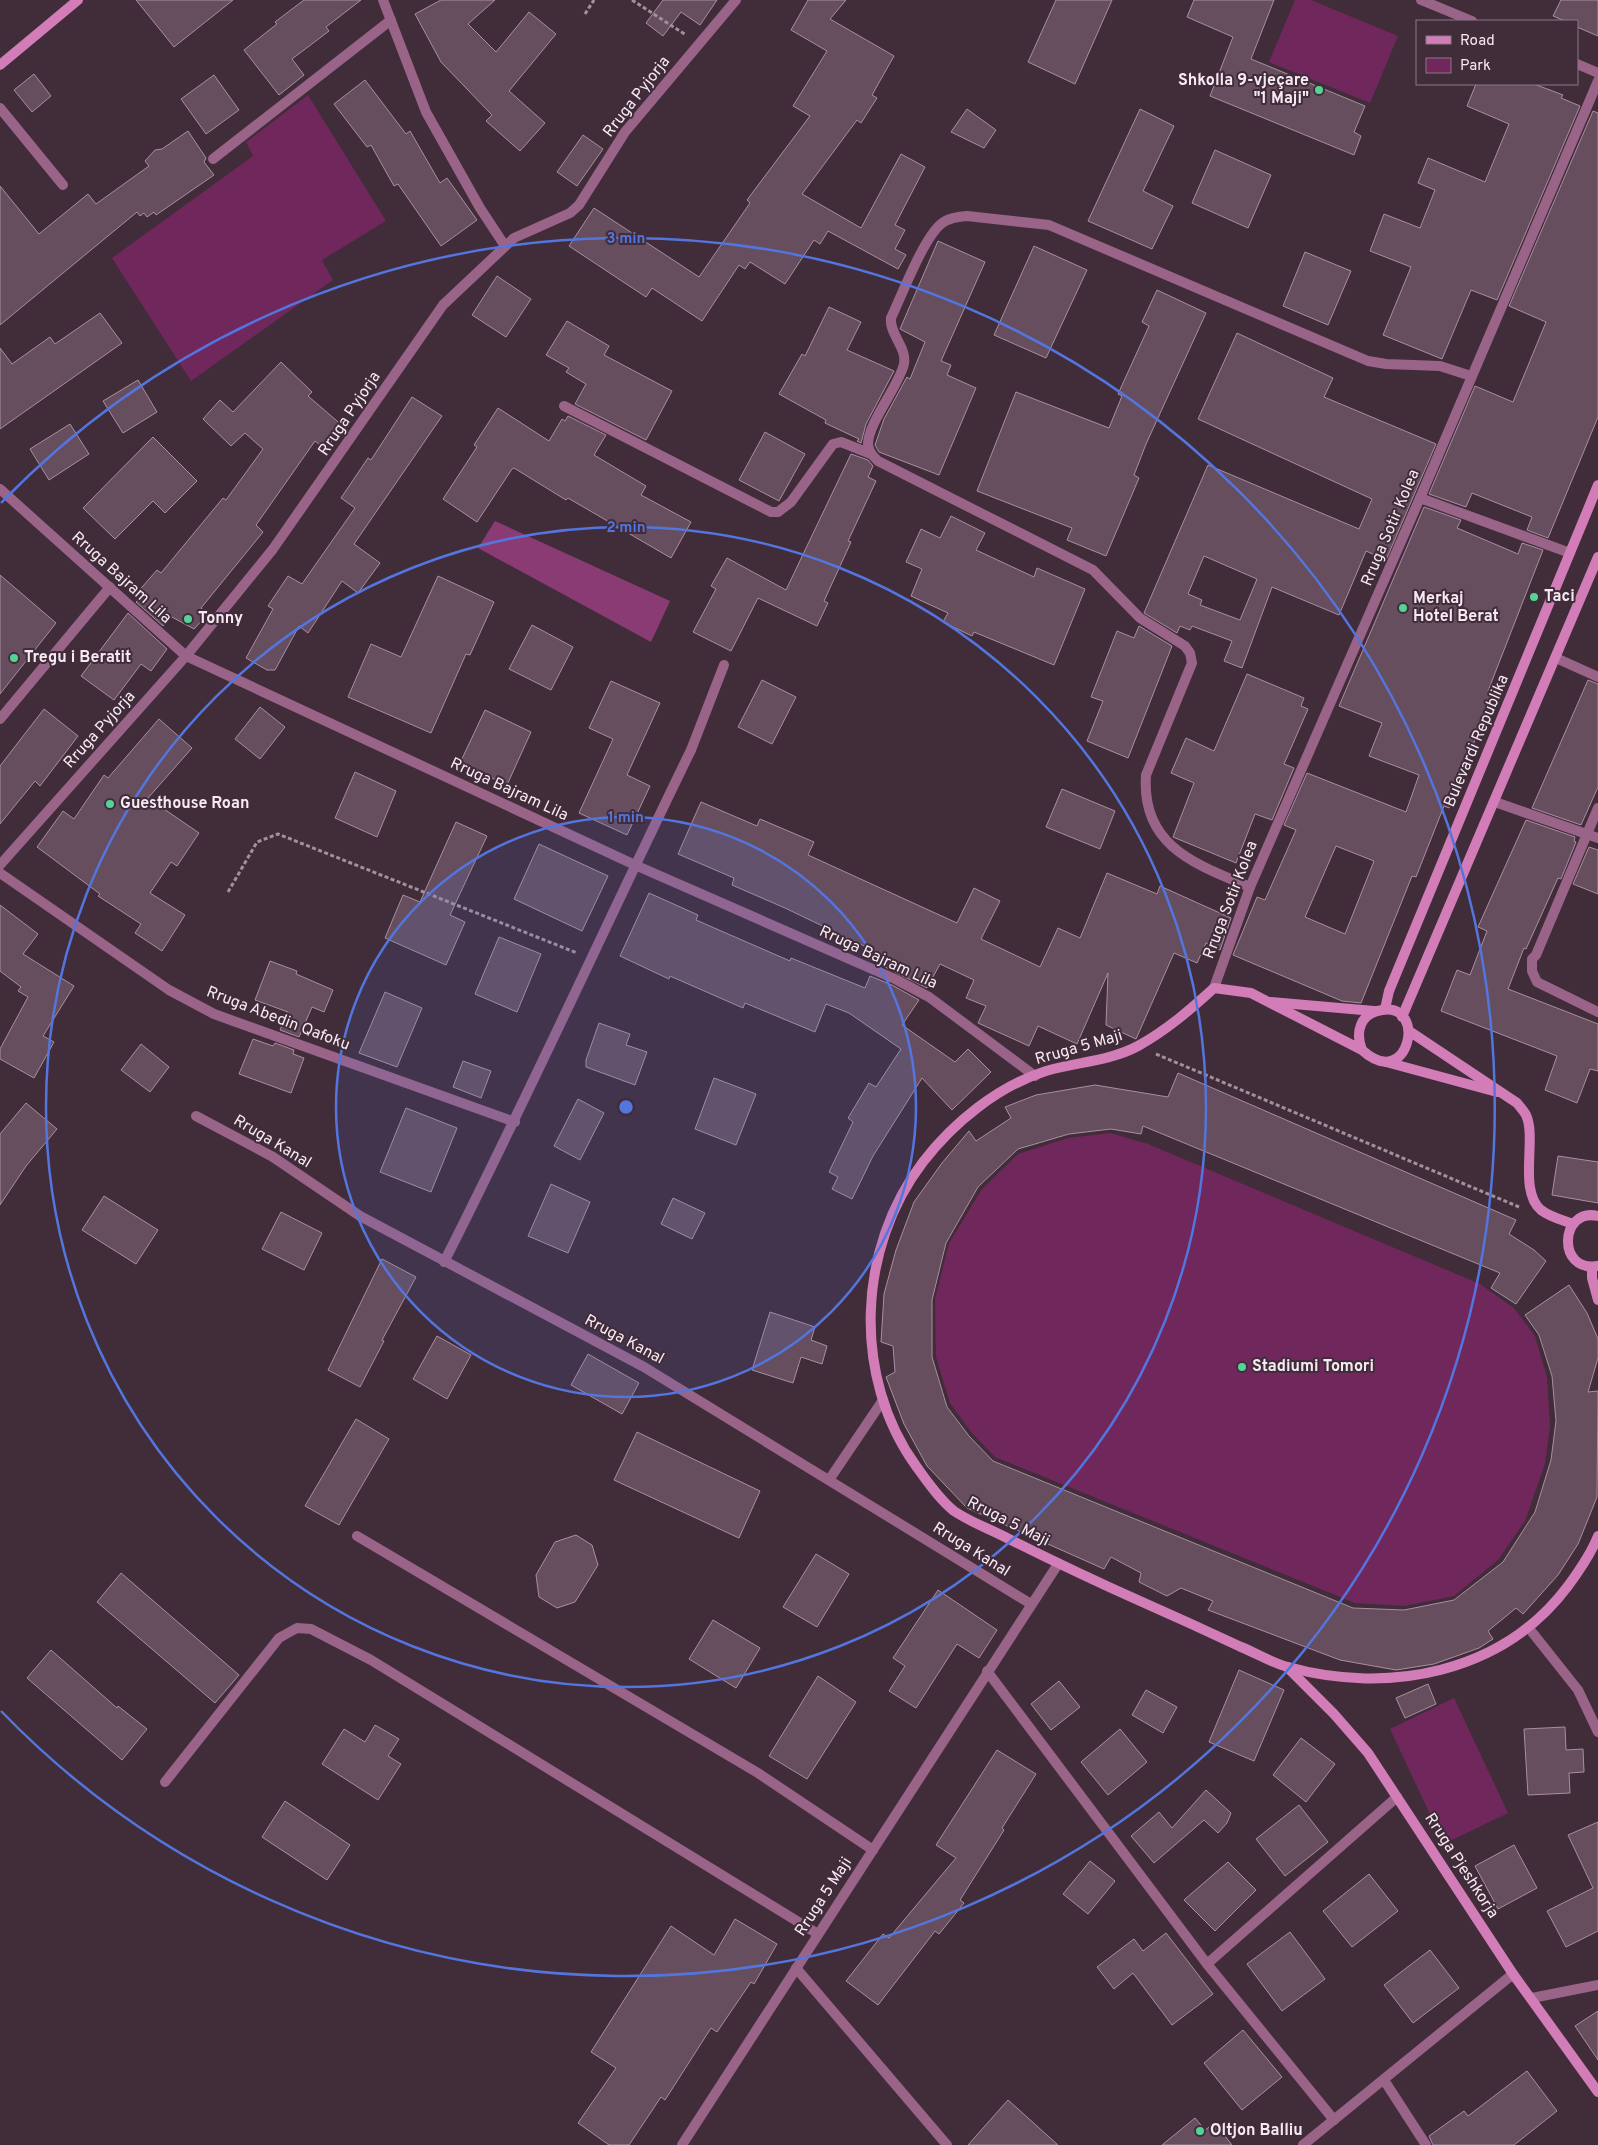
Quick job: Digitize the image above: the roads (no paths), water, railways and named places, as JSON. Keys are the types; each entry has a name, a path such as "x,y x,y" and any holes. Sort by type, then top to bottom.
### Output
{"street":[{"path":"0,65 78,0"},
{"path":"383,0 426,112 480,208 505,246"},
{"name":"Rruga Pyjorja","path":"0,864 186,656 273,549 434,316 462,285 523,232 561,218 580,205 625,132 736,0"},
{"path":"1420,0 1470,20"},
{"path":"213,159 390,20"},
{"path":"1578,64 1598,73"},
{"name":"Rruga Sotir Kolea","path":"1214,988 1250,887 1420,498 1598,81"},
{"path":"0,108 63,185"},
{"path":"871,454 869,438 904,364 900,344 890,325 891,318 933,232 947,220 958,217 1011,219 1049,225 1368,362 1440,366 1471,376"},
{"path":"564,406 771,512 778,512 791,502 833,444 841,442 871,454 878,461 1093,570 1140,618 1185,646 1190,653 1192,663 1146,775 1145,792 1155,825 1166,841 1180,855 1206,869 1250,887"},
{"name":"Bulevardi Republika","path":"1385,1009 1389,990 1598,485"},
{"name":"Rruga Bajram Lila","path":"0,489 186,656 635,865 895,979 920,992 969,1025 1035,1076"},
{"path":"1420,498 1570,553"},
{"path":"1402,1017 1598,557"},
{"path":"0,719 110,587"},
{"path":"1556,658 1598,677"},
{"path":"444,1262 515,1122 691,750 724,665"},
{"path":"1495,802 1598,838"},
{"path":"1598,808 1536,955 1532,959 1532,971 1537,982 1598,1012"},
{"name":"Rruga Abedin Qafoku","path":"0,873 168,990 214,1014 515,1122"},
{"path":"1214,988 1251,993 1265,1002 1362,1050 1371,1058 1508,1095"},
{"name":"Rruga 5 Maji","path":"1214,988 1187,1013 1136,1047 1112,1056 1044,1072 987,1101 942,1139 906,1187 893,1213 878,1255 872,1288 871,1314 875,1369 883,1400 909,1456 931,1486 954,1510 1058,1564 1287,1667 1352,1679 1378,1680 1412,1677 1444,1670 1478,1658 1508,1642 1528,1627 1560,1597 1579,1571 1598,1536"},
{"path":"1265,1002 1395,1011 1402,1017 1409,1031 1508,1095 1527,1116 1531,1191 1539,1209 1551,1216 1573,1224"},
{"path":"1362,1050 1358,1039 1359,1028 1364,1018 1374,1011"},
{"path":"1382,1061 1393,1059 1403,1052 1408,1042 1409,1031"},
{"name":"Rruga Kanal","path":"196,1116 273,1157 360,1216 644,1367 1031,1604"},
{"path":"1598,1216 1582,1217 1573,1224 1568,1235 1570,1251 1580,1264 1595,1266 1598,1300"},
{"path":"829,1480 883,1400"},
{"path":"358,1536 758,1773 873,1850"},
{"name":"Rruga 5 Maji","path":"682,2145 1058,1564"},
{"path":"1528,1627 1578,1690 1598,1732"},
{"path":"165,1782 279,1638 297,1628 311,1629 371,1660 818,1934"},
{"name":"Rruga Pjeshkorja","path":"1287,1667 1334,1714 1368,1753 1514,1974 1598,2092"},
{"path":"988,1672 1207,1964 1334,2120"},
{"path":"1207,1964 1398,1797"},
{"path":"796,1968 947,2145"},
{"path":"1303,2145 1514,1974"},
{"path":"1532,1998 1598,1985"},
{"path":"1384,2080 1426,2145"}],"place":[{"name":"Shkolla 9-vjeçare \"1 Maji\"","path":"1319,90"},
{"name":"Taci","path":"1534,597"},
{"name":"Merkaj Hotel Berat","path":"1403,608"},
{"name":"Tonny","path":"188,619"},
{"name":"Tregu i Beratit","path":"14,658"},
{"name":"Guesthouse Roan","path":"110,804"},
{"name":"Stadiumi Tomori","path":"1242,1367"},
{"name":"Oltjon Balliu","path":"1200,2131"}]}
